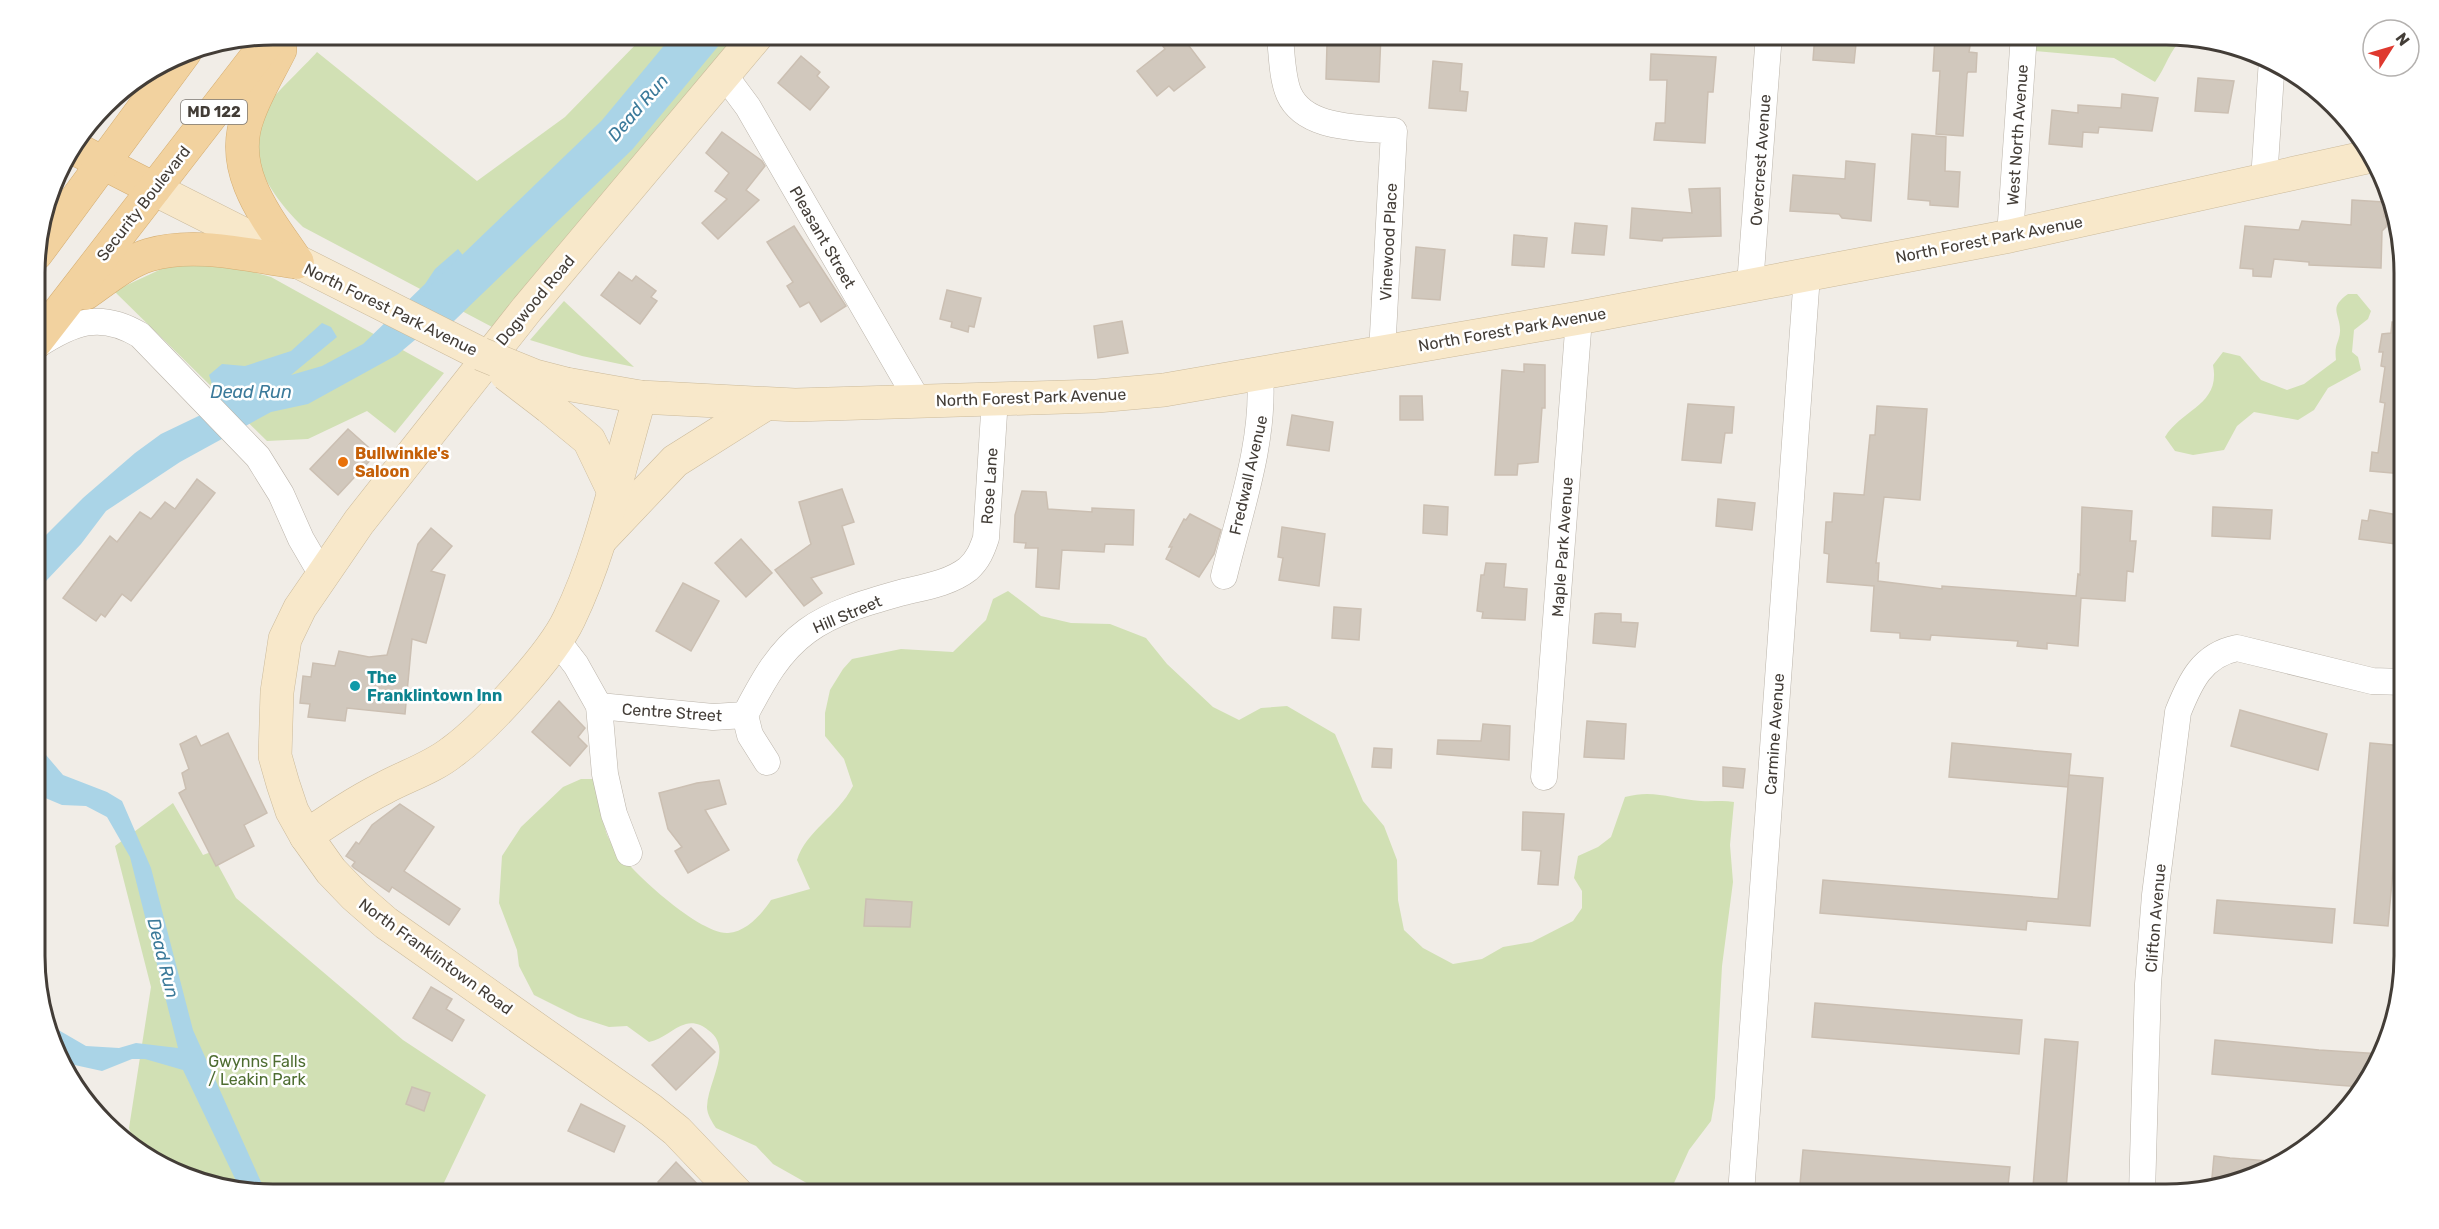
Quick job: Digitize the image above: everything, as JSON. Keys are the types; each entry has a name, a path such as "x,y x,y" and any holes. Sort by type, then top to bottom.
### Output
{"main road":[{"name":"Security Boulevard","path":"45,331 265,45"},
{"path":"283,45 247,118 243,143 243,166 252,192 308,269"},
{"name":"Dogwood Road","path":"322,575 398,471 526,309 749,45"},
{"path":"48,239 174,67"},
{"path":"80,151 154,189"},
{"name":"North Forest Park Avenue","path":"154,189 308,269 481,354 535,376 558,395 640,397 764,405 1129,393 1260,374 1579,318 2010,236 2363,158"},
{"path":"59,312 124,267 149,255 177,249 204,249 308,269"},
{"path":"558,395 589,440 613,490"},
{"path":"306,836 352,806 432,766 453,752 493,714 556,639 568,621 599,542 640,397"},
{"path":"599,542 675,461 764,405"},
{"name":"North Franklintown Road","path":"322,575 300,608 285,639 277,692 275,756 292,811 306,836 331,871 363,903 464,979 651,1110 677,1131 727,1184"}],"street":[{"name":"Vinewood Place","path":"1281,45 1289,93 1308,116 1322,121 1394,131 1382,353"},
{"name":"Overcrest Avenue","path":"1750,285 1768,45"},
{"name":"West North Avenue","path":"2010,236 2023,45"},
{"path":"2264,180 2271,71"},
{"name":"Pleasant Street","path":"725,76 748,107 918,401"},
{"name":"Carmine Avenue","path":"1742,1184 1807,275"},
{"name":"Maple Park Avenue","path":"1545,777 1579,318"},
{"path":"45,339 88,321 116,324 140,335 237,434 266,478 322,575"},
{"name":"Fredwall Avenue","path":"1224,576 1263,408 1260,374"},
{"name":"Rose Lane","path":"968,569 981,553 986,538 995,398"},
{"name":"Hill Street","path":"745,715 772,665 807,630 878,599 944,582 968,569"},
{"path":"556,639 576,665 599,706 605,774 614,814 629,853"},
{"name":"Clifton Avenue","path":"2142,1184 2148,984 2155,895 2178,712 2189,686 2200,669 2215,654 2237,648 2250,649 2372,681 2394,682"},
{"name":"Centre Street","path":"599,706 713,717 745,715"},
{"path":"745,715 750,735 767,762"}],"green space":[{"path":"635,45 737,45 494,328 303,227 281,203 264,176 257,146 257,131 265,108 317,52 477,181 565,117"},
{"path":"2035,45 2177,45 2155,82 2114,58 2035,51"},
{"path":"213,261 271,277 444,373 395,433 367,411 308,439 267,441 114,291 170,265"},
{"path":"2348,294 2357,294 2371,311 2368,319 2354,330 2352,352 2358,357 2361,370 2328,388 2314,410 2298,420 2254,412 2237,426 2224,450 2193,455 2175,451 2165,437 2206,398 2214,378 2213,365 2223,352 2240,356 2261,380 2287,390 2304,384 2336,360 2340,326 2336,312 2338,304"},
{"path":"564,301 634,367 582,356 530,340"},
{"path":"1008,591 1041,616 1071,623 1110,624 1146,638 1167,664 1213,707 1239,720 1261,708 1287,706 1335,734 1363,801 1384,826 1397,860 1398,900 1404,930 1423,948 1453,964 1482,959 1503,947 1532,942 1573,921 1582,908 1582,891 1574,878 1578,856 1598,847 1611,837 1625,797 1654,794 1690,800 1734,802 1730,845 1733,882 1722,966 1715,1098 1711,1121 1689,1150 1674,1184 808,1184 773,1164 756,1146 716,1128 707,1107 718,1065 719,1046 715,1037 706,1028 701,1025 686,1024 649,1042 627,1026 609,1027 578,1017 534,995 519,966 517,950 499,903 502,856 521,827 563,787 581,779 593,779 601,800 608,837 615,849 662,896 680,910 715,931 735,932 747,926 771,900 810,889 797,860 801,850 814,832 839,807 853,786 844,759 825,736 825,713 830,690 843,669 852,659 901,649 953,652 986,620 993,599"},
{"name":"Gwynns Falls / Leakin Park","path":"173,803 203,855 211,852 236,898 403,1040 486,1095 443,1184 258,1184 228,1180 172,1161 131,1134 129,1128 151,987 115,846"}],"water":[{"name":"Dead Run","path":"458,249 484,282 397,355 308,404 271,412 180,462 106,511 81,544 46,581 45,585 45,536 83,498 135,453 161,434 209,411 223,396 212,384 209,375 222,364 245,366 291,351 322,323 331,327 337,337 291,375 322,366 363,344 425,284 435,269"},
{"name":"Dead Run","path":"45,751 63,775 107,792 122,801 151,868 193,1030 262,1184 236,1181 183,1070 145,1059 132,1059 102,1071 73,1065 68,1057 57,1029 86,1046 119,1048 136,1043 178,1048 130,857 107,817 86,806 62,805 45,798"}],"building":[{"path":"1162,45 1188,45 1205,67 1174,91 1169,86 1157,96 1137,71 1165,49"},
{"path":"1327,45 1381,45 1379,82 1326,79"},
{"path":"1814,45 1856,45 1854,63 1813,60"},
{"path":"1934,45 1970,45 1969,52 1977,53 1976,72 1967,74 1963,136 1936,134 1940,71 1933,71"},
{"path":"1651,54 1716,57 1713,92 1708,92 1705,143 1654,140 1656,123 1665,123 1667,80 1650,80"},
{"path":"801,56 820,72 817,76 829,87 810,110 778,83"},
{"path":"1433,61 1462,64 1460,91 1468,92 1466,111 1429,108"},
{"path":"2198,78 2234,81 2228,113 2195,111"},
{"path":"2122,94 2158,98 2152,131 2099,127 2098,133 2083,132 2082,147 2049,144 2052,110 2078,113 2078,105 2121,108"},
{"path":"722,132 762,161 765,166 746,190 759,200 718,239 702,223 727,199 715,191 729,173 706,153"},
{"path":"1912,134 1946,137 1945,171 1960,172 1958,207 1930,205 1930,201 1908,199"},
{"path":"1846,161 1875,164 1871,221 1842,218 1839,214 1790,211 1793,175 1845,179"},
{"path":"1720,188 1721,236 1663,238 1662,241 1630,238 1632,208 1692,213 1689,189"},
{"path":"2352,200 2383,202 2384,216 2387,218 2386,227 2382,231 2381,268 2309,265 2309,262 2274,259 2271,277 2253,276 2253,269 2240,268 2245,226 2299,230 2302,221 2351,225"},
{"path":"1575,223 1607,226 1604,255 1572,253"},
{"path":"794,226 846,306 821,322 809,302 800,307 787,286 793,282 767,242"},
{"path":"1514,235 1547,238 1544,267 1512,265"},
{"path":"1416,247 1445,250 1440,300 1412,298"},
{"path":"619,272 632,281 636,276 656,291 651,297 657,301 640,324 601,295"},
{"path":"947,290 981,298 974,327 969,326 968,332 951,327 952,322 940,319"},
{"path":"1122,321 1128,353 1098,358 1094,326"},
{"path":"2392,322 2394,322 2394,473 2370,471 2372,452 2378,453 2385,403 2380,402 2385,367 2381,366 2383,352 2379,352 2382,334 2391,333"},
{"path":"1524,364 1545,365 1545,408 1542,408 1538,462 1518,464 1517,475 1495,475 1502,370 1524,372"},
{"path":"1400,396 1422,396 1423,420 1400,420"},
{"path":"1688,404 1734,407 1732,433 1725,433 1721,463 1682,460"},
{"path":"1877,406 1927,409 1920,500 1884,497 1876,563 1879,563 1878,581 1942,589 1942,586 2076,596 2078,574 2080,575 2082,507 2132,511 2130,541 2136,541 2133,572 2127,571 2125,601 2081,598 2078,646 2047,643 2047,649 2017,646 2018,641 1931,635 1930,640 1900,638 1900,633 1871,631 1874,586 1827,582 1829,554 1824,553 1826,522 1832,522 1834,493 1864,495 1870,435 1875,435"},
{"path":"1292,415 1333,422 1329,451 1287,445"},
{"name":"Bullwinkle's Saloon","path":"348,429 376,454 338,495 310,469"},
{"path":"197,479 215,493 131,601 122,594 105,617 101,614 96,621 63,598 110,536 117,542 140,512 151,519 165,502 175,509"},
{"path":"842,489 854,522 842,526 854,564 811,578 822,593 804,606 775,570 811,544 799,502"},
{"path":"1022,491 1046,492 1048,509 1092,512 1092,508 1134,510 1133,545 1105,544 1104,552 1062,550 1059,589 1036,587 1038,548 1025,548 1026,543 1014,542 1015,515"},
{"path":"1718,499 1755,503 1752,530 1716,526"},
{"path":"1424,505 1448,507 1447,535 1423,533"},
{"path":"2213,507 2272,510 2270,539 2212,536"},
{"path":"2370,510 2394,514 2394,544 2359,539 2362,520 2368,521"},
{"path":"1190,514 1221,530 1214,554 1199,577 1166,559 1172,547 1169,547 1184,519 1186,520"},
{"path":"1282,527 1325,534 1319,586 1279,580 1283,558 1278,557"},
{"path":"431,528 452,546 431,571 445,575 426,643 412,639 405,714 347,708 345,721 308,717 310,704 300,703 303,676 311,677 313,663 335,666 339,651 369,657 387,655 418,544"},
{"path":"741,539 772,573 746,597 715,563"},
{"path":"1486,563 1506,564 1504,587 1527,589 1525,620 1482,618 1483,612 1477,611 1481,575 1484,575"},
{"path":"683,583 719,601 691,651 656,631"},
{"path":"1334,607 1361,609 1359,640 1332,638"},
{"path":"1595,614 1621,614 1621,622 1638,623 1635,647 1593,643"},
{"path":"559,701 585,728 578,737 587,746 570,766 532,732"},
{"path":"2240,710 2327,734 2318,770 2231,746"},
{"path":"1587,721 1626,724 1624,759 1584,757"},
{"path":"1483,724 1510,726 1509,760 1437,754 1438,740 1481,741"},
{"path":"228,733 267,813 244,825 254,846 216,866 179,793 186,789 182,773 189,769 180,744 196,736 201,746"},
{"path":"1952,743 2071,754 2068,787 1949,777"},
{"path":"2370,743 2394,745 2394,858 2388,926 2354,923"},
{"path":"1374,748 1392,749 1391,768 1372,767"},
{"path":"1723,767 1745,769 1743,788 1723,786"},
{"path":"2069,775 2103,778 2090,926 2027,921 2026,930 1820,913 1823,880 2058,899"},
{"path":"719,780 726,804 705,810 729,850 688,873 675,851 682,847 668,829 659,793"},
{"path":"400,804 434,827 404,871 460,909 449,925 392,887 389,892 354,868 352,866 355,862 346,856 356,842 359,844 372,825"},
{"path":"1523,812 1564,814 1558,885 1538,884 1541,851 1522,850"},
{"path":"866,899 912,902 910,927 864,926"},
{"path":"2217,900 2335,909 2332,943 2214,933"},
{"path":"431,987 452,999 446,1009 464,1020 452,1041 413,1018"},
{"path":"1815,1003 2022,1020 2019,1054 1812,1037"},
{"path":"691,1028 715,1052 676,1090 652,1065"},
{"path":"2045,1039 2078,1042 2066,1184 2033,1184"},
{"path":"2215,1040 2373,1053 2354,1086 2212,1074"},
{"path":"412,1087 430,1093 424,1111 406,1104"},
{"path":"581,1104 625,1126 614,1152 568,1131"},
{"path":"1803,1150 2010,1167 2008,1184 1800,1184"},
{"path":"2214,1156 2267,1161 2239,1172 2212,1180"},
{"path":"676,1162 697,1184 660,1184 658,1182"}],"waterway":[{"name":"Dead Run","path":"435,310 617,135 692,45"}],"place":[{"name":"Bullwinkle's Saloon","path":"343,462"},
{"name":"The Franklintown Inn","path":"355,686"}]}
